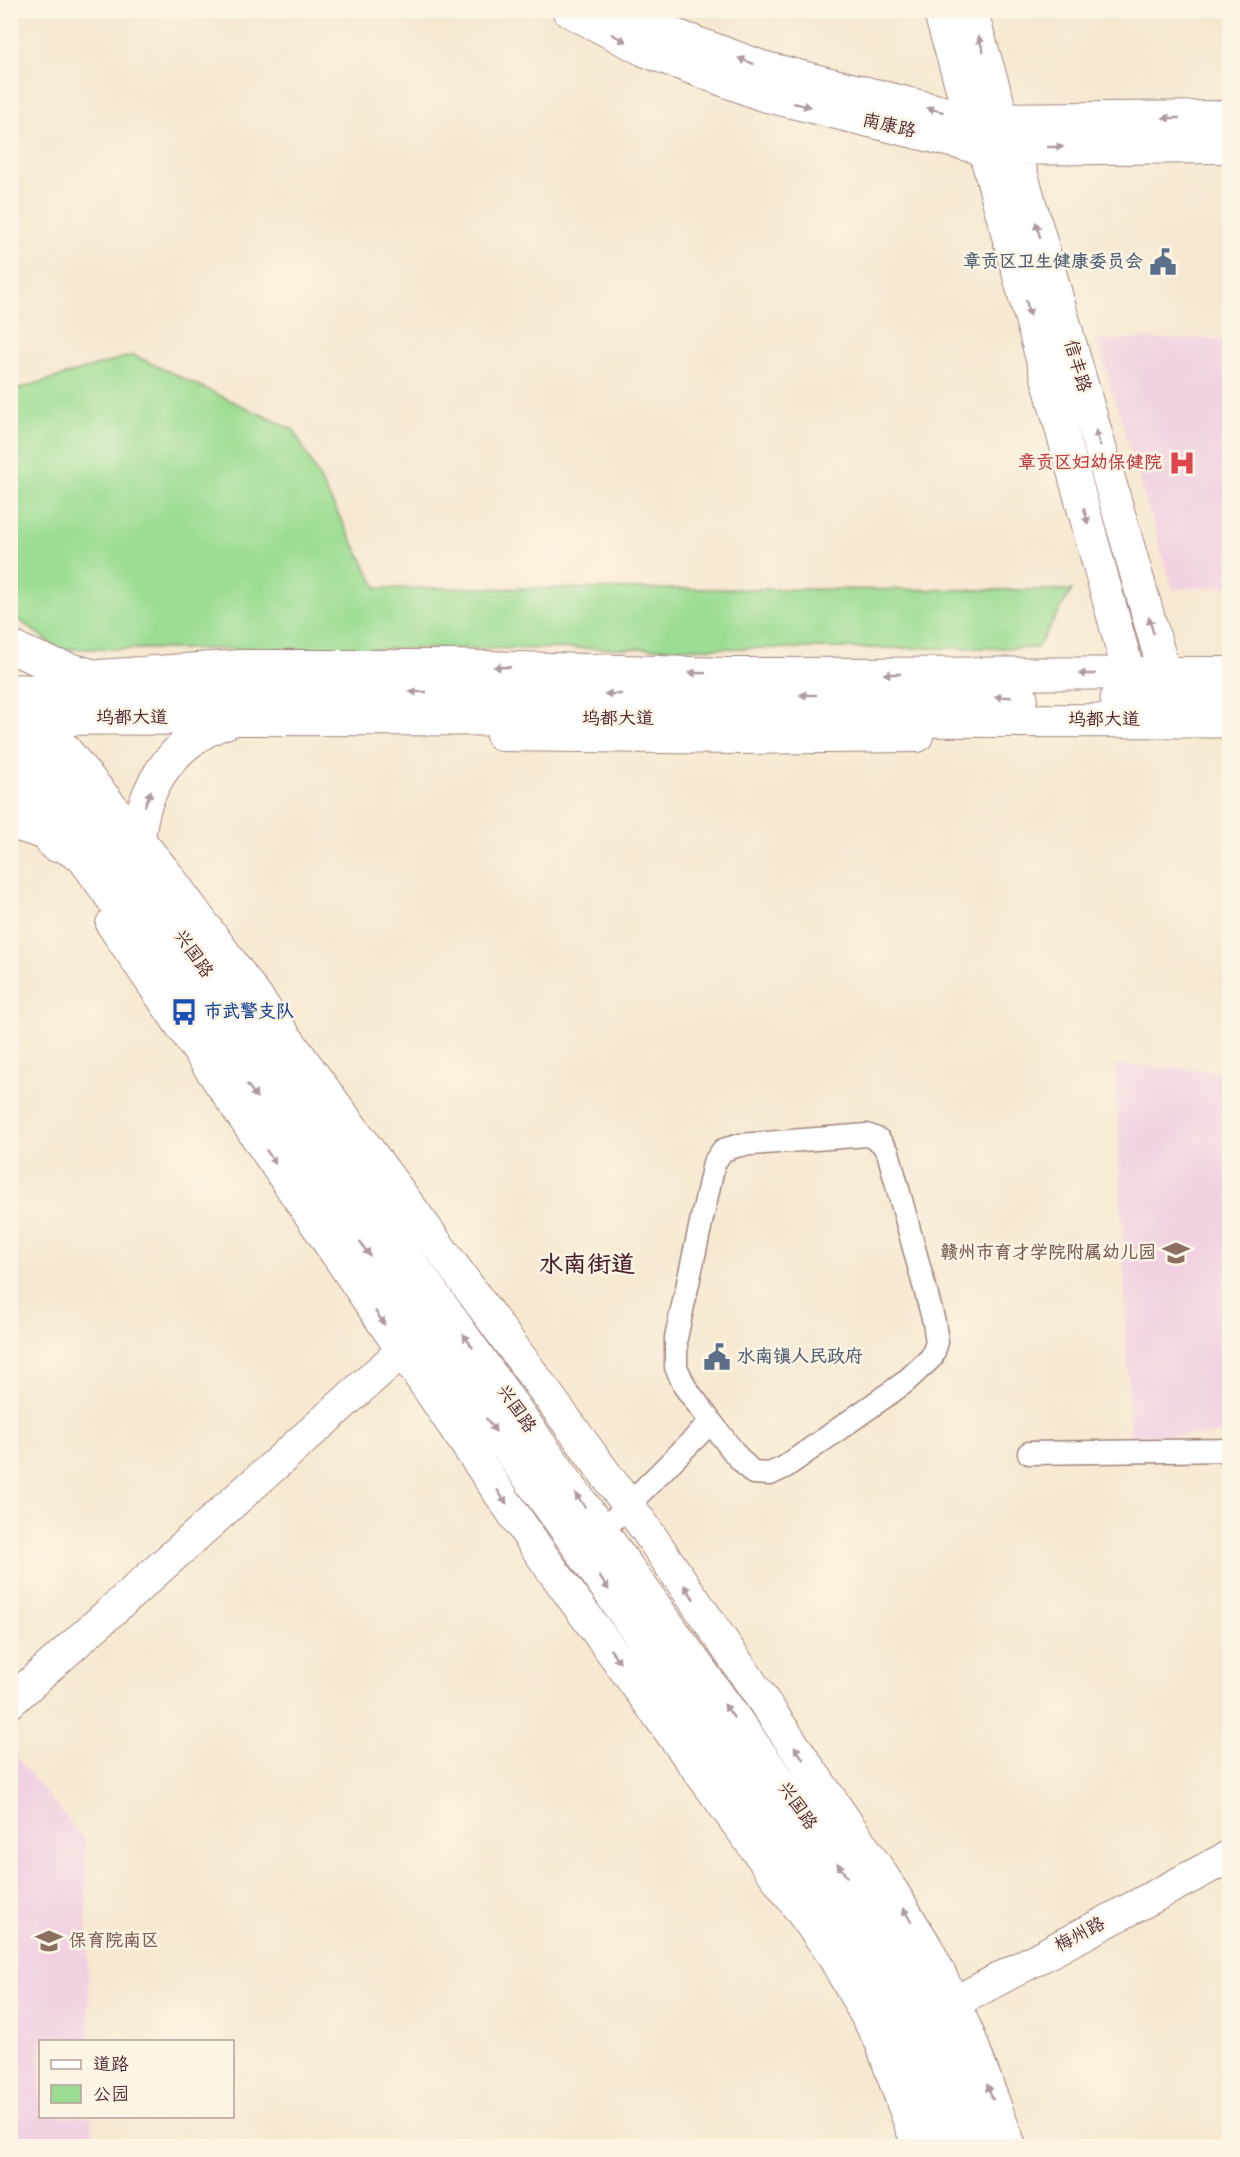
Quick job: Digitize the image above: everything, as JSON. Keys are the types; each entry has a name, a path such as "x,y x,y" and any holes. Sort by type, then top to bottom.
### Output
{"main road":[{"path":"10,647 53,665 92,676 146,687 210,690"},
{"name":"坞都大道","path":"20,707 210,690 1230,697"},
{"name":"坞都大道","path":"20,707 245,717 1139,697"},
{"name":"坞都大道","path":"1173,698 1230,721"},
{"name":"兴国路","path":"20,707 80,797 152,895 883,1928 943,2009 979,2146"},
{"path":"152,895 141,862 139,842 143,811 156,778 179,749 205,731 245,717"},
{"name":"兴国路","path":"10,752 569,1533 854,1943 903,2025 949,2146"},
{"path":"10,822 45,834 74,852 88,864"}],"street":[{"name":"南康路","path":"567,10 644,50 763,95 999,148 1230,147"},
{"name":"南康路","path":"624,10 656,28 762,67 970,118 1230,117"},
{"name":"信丰路","path":"939,10 970,118 999,148 1173,698"},
{"name":"信丰路","path":"971,10 1003,118 999,148 1139,697"},
{"path":"20,707 92,676 241,666 451,666 726,674 1173,698 1230,673"},
{"path":"20,707 205,731 738,738 1230,733"},
{"path":"20,707 165,872 628,1505 881,1873 927,1948 943,2009 969,2036 1010,2146"},
{"path":"10,781 45,834 110,921 544,1560 831,1952 881,2042 918,2146"},
{"path":"867,1135 879,1140 888,1152 934,1322 936,1342 932,1357 904,1383 785,1467 770,1474 753,1473 711,1422 685,1387 676,1367 676,1338 714,1163 723,1150 740,1146 867,1135"},
{"path":"10,1702 402,1351"},
{"path":"602,1531 711,1422"},
{"path":"1029,1453 1230,1450"},
{"name":"梅州路","path":"943,2009 1230,1856"}],"shaded area":[{"name":"章贡区妇幼保健院","path":"1096,339 1229,339 1229,587 1173,589"},
{"name":"赣州市育才学院附属幼儿园","path":"1116,1064 1229,1072 1229,1434 1130,1437"},
{"name":"保育院南区","path":"10,1750 85,1840 90,2040 39,2040 39,2118 92,2118 93,2146 11,2146"}],"green space":[{"path":"133,355 294,430 377,588 1072,590 1037,648 59,649 11,614 11,391"}],"place":[{"name":"章贡区卫生健康委员会","path":"1163,262"},
{"name":"章贡区妇幼保健院","path":"1182,463"},
{"name":"市武警支队","path":"184,1012"},
{"name":"赣州市育才学院附属幼儿园","path":"1176,1253"},
{"name":"水南镇人民政府","path":"717,1357"},
{"name":"保育院南区","path":"49,1941"}],"district":[{"name":"水南街道","path":"587,1265"}]}
